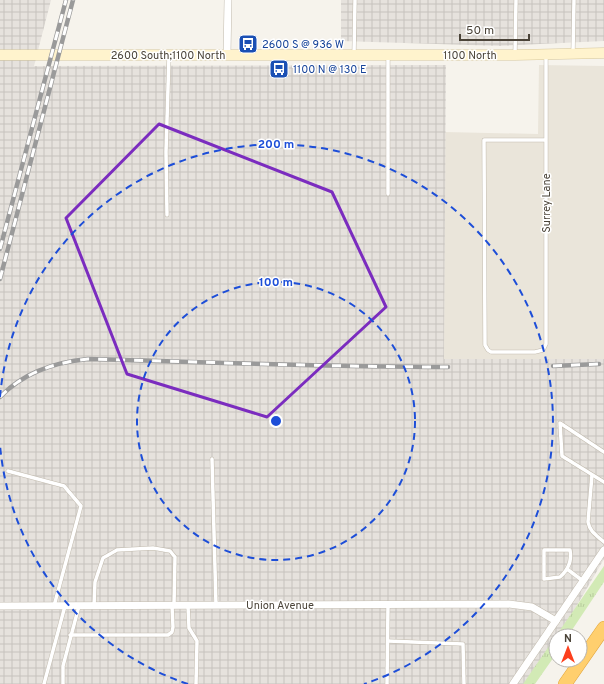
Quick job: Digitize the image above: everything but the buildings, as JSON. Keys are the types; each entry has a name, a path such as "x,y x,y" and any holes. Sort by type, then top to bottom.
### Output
{"highway":[{"path":"565,684 604,628"}],"main road":[{"name":"1100 North","path":"336,55 515,55 604,53"},
{"name":"2600 South;1100 North","path":"0,54 336,55"}],"street":[{"path":"227,55 228,0"},
{"path":"513,684 604,550"},
{"name":"Union Avenue","path":"0,606 521,605 536,610 556,621"}],"lane":[{"path":"354,55 356,0"},
{"path":"515,55 516,0"},
{"path":"573,54 574,0"},
{"name":"Surrey Lane","path":"546,54 546,140 546,344 543,350 535,352 495,352 488,350 485,345 484,140 546,140"},
{"path":"167,215 166,152 169,55"},
{"path":"388,55 388,194"},
{"path":"604,452 560,423 562,456 604,482"},
{"path":"212,459 216,605"},
{"path":"8,471 64,486 80,506 54,606"},
{"path":"592,474 588,522 592,533 604,542"},
{"path":"70,635 168,635 172,632 173,627 175,557 170,551 153,548 117,550 102,558 95,582 94,606"},
{"path":"544,550 570,550 571,560 567,569 560,577 544,579 544,550"},
{"path":"567,569 583,581"},
{"path":"188,605 189,628 197,641 196,684"},
{"path":"387,684 388,605"},
{"path":"44,684 65,606"},
{"path":"63,684 63,666 78,606"},
{"path":"388,641 463,644 464,684"}],"highlighted area":[{"path":"159,124 332,192 386,307 267,417 127,374 66,218"}],"shaded area":[{"path":"0,0 51,0 34,66 446,65 444,359 604,359 604,559 564,628 548,628 548,651 530,684 0,684"},
{"path":"341,0 604,0 604,41 500,46 341,41"},
{"path":"539,65 604,66 604,359 444,359 445,132 538,134"}],"green space":[{"path":"604,566 604,582 573,628 561,628"},
{"path":"548,648 548,665 535,684 523,684"}],"railway":[{"path":"0,249 66,0"},
{"path":"0,279 73,0"},
{"path":"0,397 19,381 41,370 64,363 88,359 448,367"},
{"path":"553,366 599,364"}],"place":[{"name":"2600 S @ 936 W","path":"248,44"},
{"name":"1100 N @ 130 E","path":"279,69"}]}
